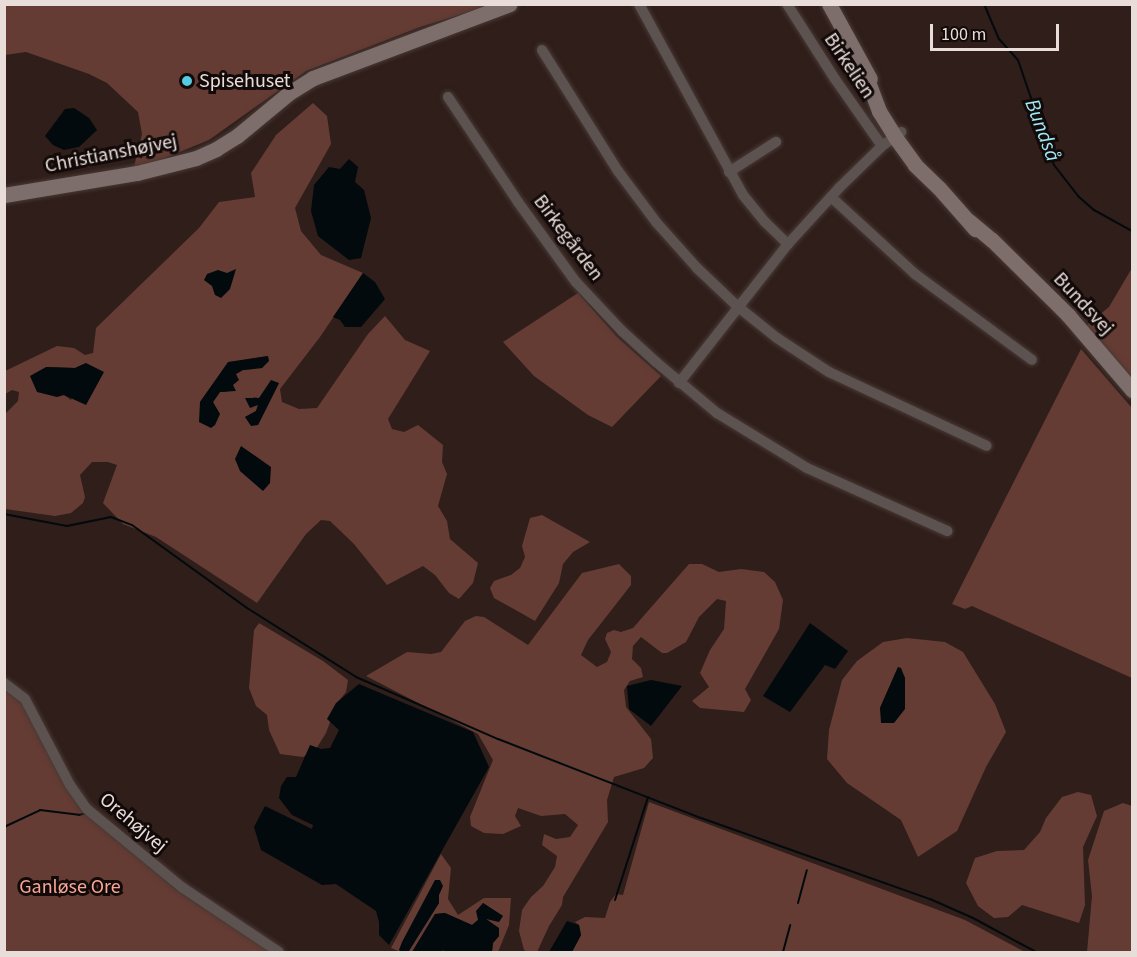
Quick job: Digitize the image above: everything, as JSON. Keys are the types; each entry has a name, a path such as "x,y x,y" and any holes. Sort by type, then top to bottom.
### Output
{"street":[{"name":"Christianshøjvej","path":"4,195 137,173 196,158 237,136 289,93 313,78 510,4"},
{"path":"639,4 729,172 758,213 788,244"},
{"name":"Birkelien","path":"787,4 835,79 893,139"},
{"name":"Bundsvej","path":"829,4 864,71 879,111 893,139 969,221 977,233 1000,250 1068,315 1132,390"},
{"path":"542,50 618,171 656,222 697,268 737,306 777,338 846,382 987,446"},
{"name":"Birkegården","path":"448,97 528,217 576,282 622,331 679,382 717,412 807,468 947,531"},
{"path":"679,382 788,244 831,197 893,139"},
{"path":"729,172 776,142"},
{"path":"831,197 915,274 1032,360"},
{"name":"Orehøjvej","path":"4,683 24,699 70,785 87,809 183,888 279,952"}],"green space":[{"path":"5,5 492,5 420,27 306,71 209,140 133,171 142,134 138,112 107,83 89,74 26,52 5,55"},
{"path":"313,103 327,116 331,144 295,208 301,231 321,255 363,273 320,337 280,389 282,402 299,409 317,408 368,334 385,316 405,340 430,351 388,419 392,429 404,432 418,425 443,445 442,462 447,474 438,506 447,521 450,539 478,563 473,583 459,599 449,593 435,575 423,566 387,585 354,544 330,521 321,520 306,534 257,603 156,537 123,524 103,503 117,465 108,462 92,462 80,475 85,497 83,503 71,513 55,516 5,509 5,414 18,401 19,392 12,390 5,394 5,371 57,346 74,348 85,355 93,353 96,328 199,228 219,202 255,197 251,173 276,135","holes":["268,356 262,368 243,370 236,374 227,392 220,392 213,402 215,408 200,416 200,402 228,363","86,363 71,400 64,395 46,367 75,368","279,383 258,425 245,417 256,411 258,405 253,397 259,398 268,387"]},
{"path":"1132,268 1132,379 1086,326 1109,307"},
{"path":"578,293 618,338 661,376 612,427 588,415 534,376 503,342"},
{"path":"1081,349 1132,408 1132,678 972,606 965,609 952,604"},
{"path":"542,515 590,542 573,552 563,564 559,583 535,621 494,598 490,588 494,581 511,575 520,568 525,557 522,546 530,518"},
{"path":"619,564 631,576 631,585 588,640 581,655 597,667 607,662 611,652 605,639 607,633 633,628 689,564 702,564 719,572 741,569 764,572 775,582 783,600 779,629 745,689 751,700 744,712 700,708 692,701 709,687 700,673 710,650 724,629 726,601 717,599 699,617 686,642 667,653 662,653 641,637 633,646 632,659 641,668 643,677 630,681 624,690 626,707 651,739 653,758 644,768 614,777 607,800 608,822 563,897 562,905 537,952 528,952 524,950 519,931 522,910 543,886 555,867 557,856 542,845 544,834 556,839 570,837 578,825 565,814 541,816 518,808 515,816 521,826 503,834 484,833 471,826 470,817 493,760 478,734 366,676 407,652 431,654 441,652 465,621 476,616 484,617 528,645 582,573"},
{"path":"259,623 323,661 348,680 346,692 337,703 326,733 316,749 303,757 280,754 269,730 267,715 256,706 249,688 254,630"},
{"path":"907,638 945,642 963,652 995,704 1006,732 986,767 957,831 918,857 901,820 847,783 827,759 829,730 842,680 857,661 883,642","holes":["898,667 905,678 905,709 880,708"]},
{"name":"Ganløse Ore","path":"4,685 23,700 78,806 180,893 272,952 5,952"},
{"path":"1078,792 1091,795 1097,816 1083,847 1085,905 1079,923 1022,905 1008,917 994,918 978,906 966,883 975,858 997,851 1024,850 1040,832 1046,818 1062,797"},
{"path":"649,802 965,920 1025,952 572,952 581,935 579,925 575,922 585,917 605,918 610,902 616,894 623,895"},
{"path":"1123,803 1132,806 1132,952 1087,952 1092,896 1088,860 1104,811"},
{"path":"441,854 451,868 448,899 458,915 484,898 511,898 509,925 498,952 492,952 493,943 499,936 493,924 485,918 503,916 483,903 478,920 472,925 445,913 435,914 412,952 407,952 439,903 439,895 399,950 401,952 391,948"}],"shaded area":[{"path":"74,108 89,118 97,130 79,147 64,150 53,145 45,136 65,109"},
{"path":"349,159 358,167 355,182 364,190 371,218 361,258 349,260 318,236 311,211 314,185 329,167 340,169"},
{"path":"236,269 230,289 221,298 215,295 212,286 204,280 207,274 218,270 227,273"},
{"path":"363,273 375,282 385,299 361,327 345,327 340,320 333,317"},
{"path":"268,356 269,361 262,368 243,370 236,374 239,380 233,385 236,391 220,392 213,402 220,414 215,425 211,428 199,422 200,402 228,362"},
{"path":"86,363 104,372 86,405 64,395 57,397 37,392 30,376 46,367 75,368"},
{"path":"271,380 279,383 258,425 251,426 245,417 256,411 258,405 250,408 245,398 259,398"},
{"path":"241,446 271,467 270,483 263,491 240,471 235,459"},
{"path":"810,623 848,651 835,669 825,665 790,712 763,696"},
{"path":"898,667 901,668 905,678 905,709 894,723 881,723 880,708"},
{"path":"651,680 682,686 651,726 629,709 627,686"},
{"path":"359,684 473,732 489,767 389,945 379,935 376,911 336,884 322,885 261,850 254,827 265,806 312,829 313,825 292,815 279,798 281,786 287,777 296,777 310,745 321,749 330,748 339,730 327,719 336,703"},
{"path":"435,880 440,880 443,886 439,895 439,903 409,951 401,952 399,950 402,942"},
{"path":"483,903 503,916 499,922 486,919 499,928 499,936 493,943 492,952 447,952 443,950 441,952 412,952 435,914 445,913 472,925 478,920 476,911"},
{"path":"567,921 579,925 581,935 572,952 549,952"}],"waterway":[{"name":"Bundså","path":"984,4 999,39 1018,60 1054,165 1079,197 1094,210 1132,231"},
{"path":"4,514 67,526 111,517 132,525 247,608 356,677 498,739 701,818 930,899 973,918 1036,952"},
{"path":"615,900 648,797"},
{"path":"4,827 40,810 79,815 86,813"},
{"path":"798,903 807,870"},
{"path":"783,952 790,925"}],"place":[{"name":"Spisehuset","path":"187,81"}]}
